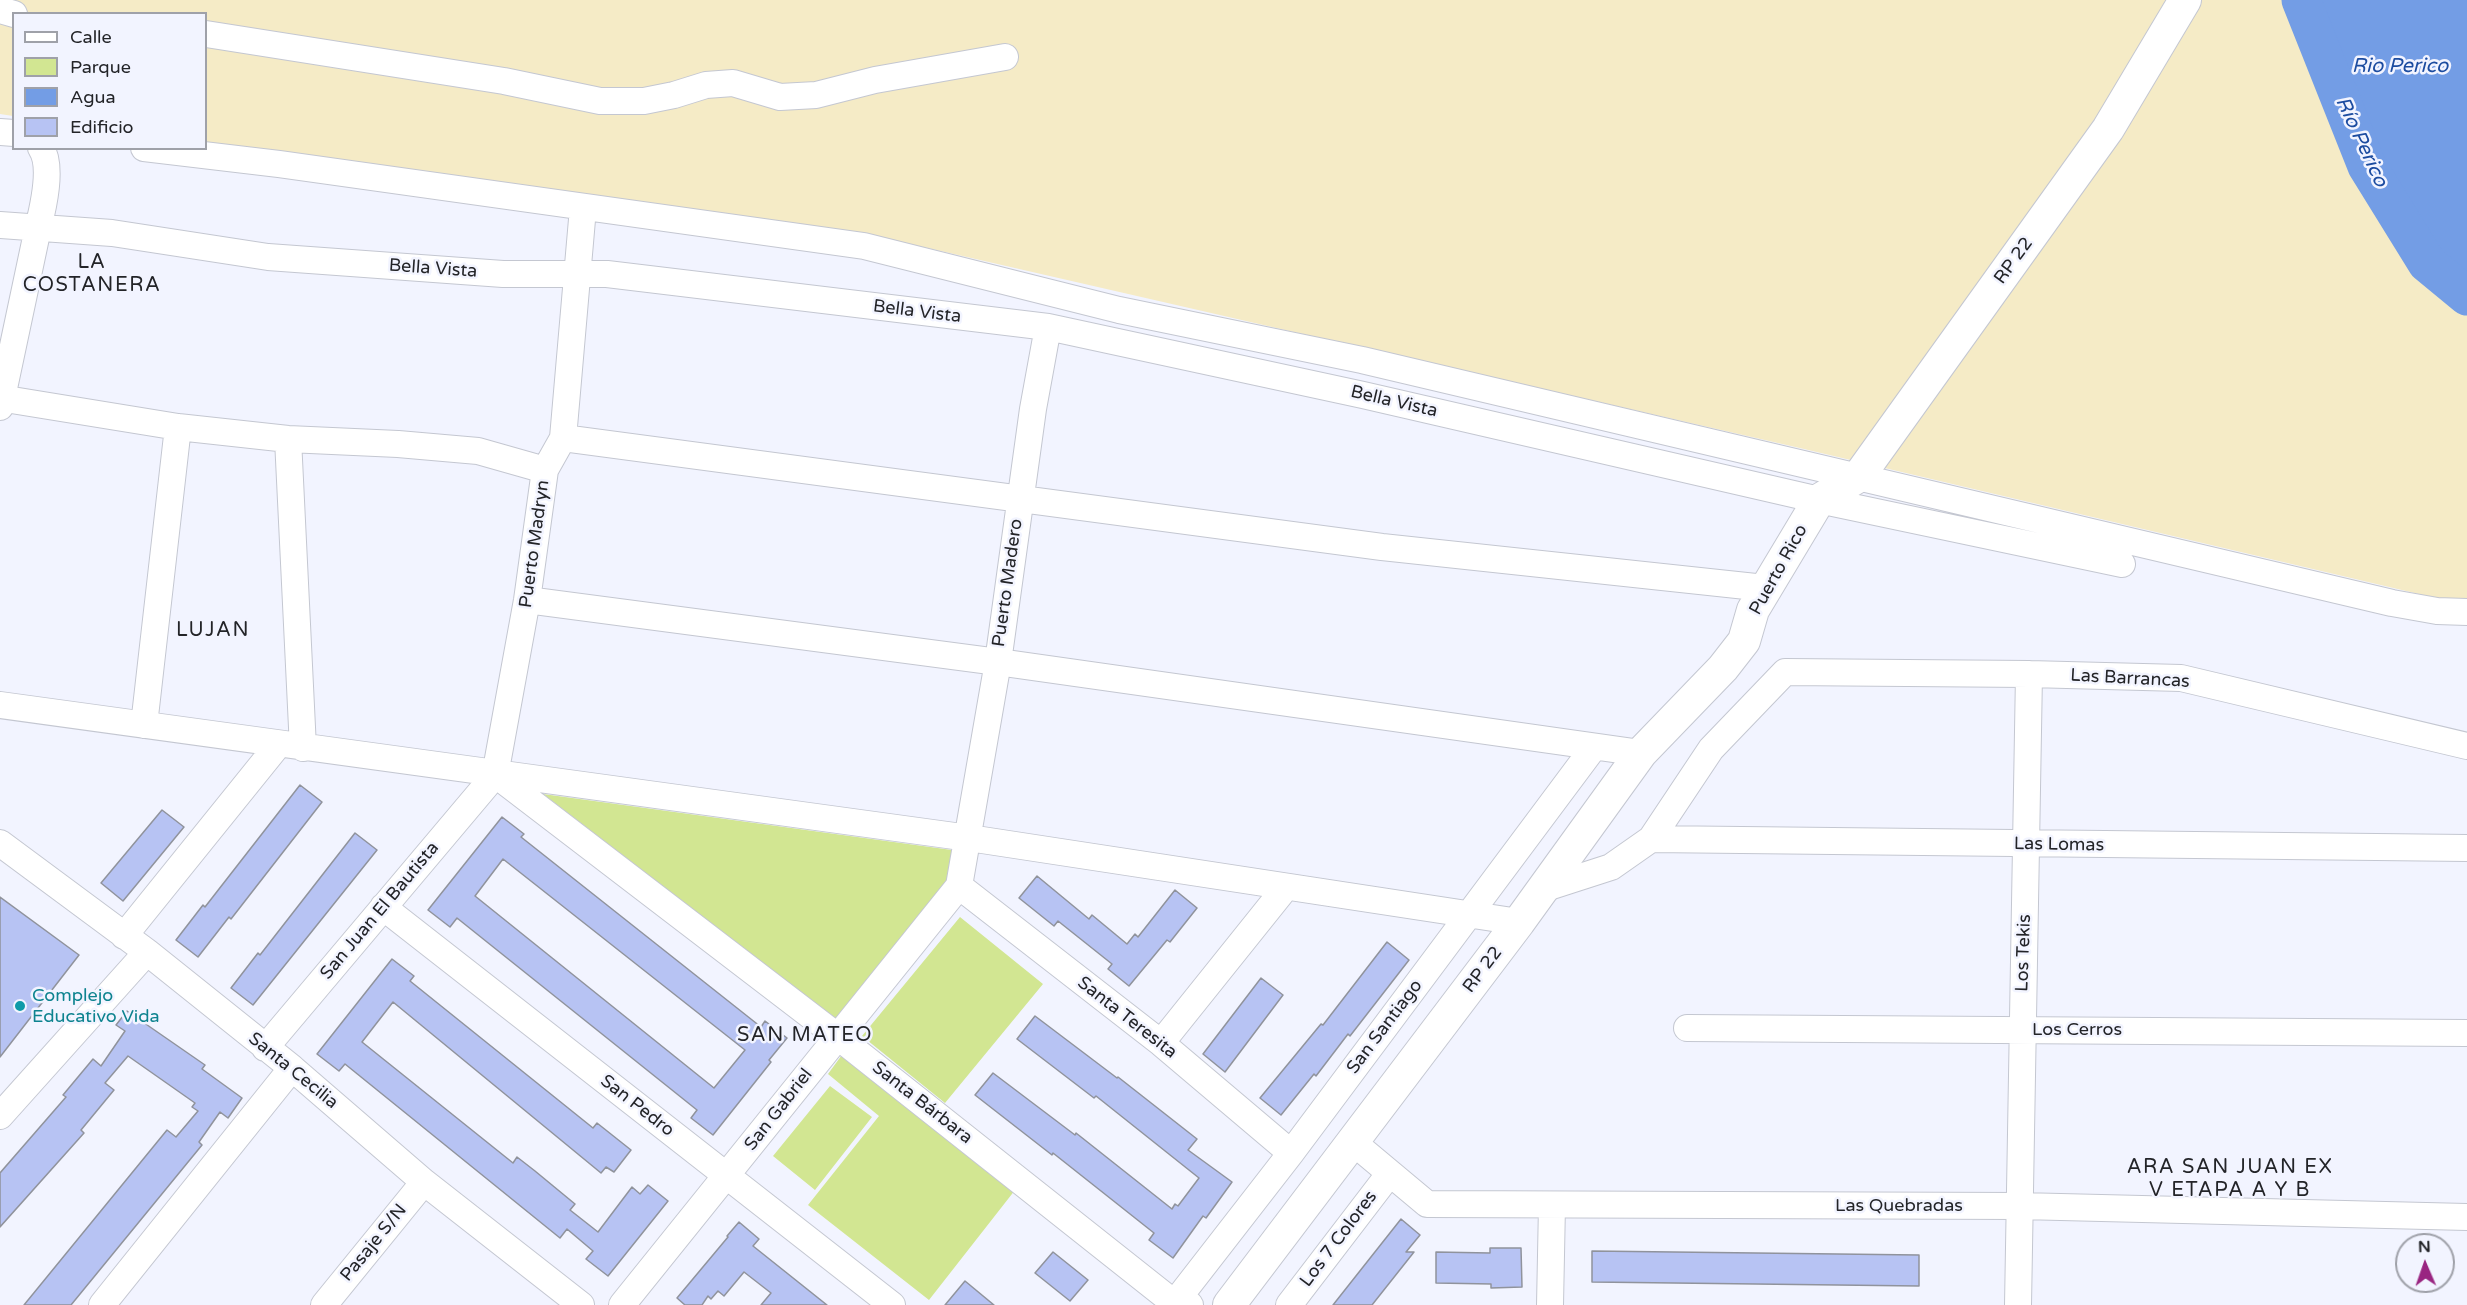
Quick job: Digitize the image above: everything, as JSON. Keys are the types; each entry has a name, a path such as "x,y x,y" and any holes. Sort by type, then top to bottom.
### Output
{"street":[{"name":"RP 22","path":"1819,500 1859,476 2108,129 2185,0"},
{"path":"207,34 504,81 600,101 644,102 706,85 733,83 780,97 816,95 875,80 1005,57"},
{"path":"42,150 46,156 45,204 0,401 178,428 288,439 398,444 478,451 545,470"},
{"path":"161,150 279,164 864,246 1119,310 1362,360 2392,603 2437,611 2467,612"},
{"name":"Puerto Madryn","path":"495,775 527,600 545,470 562,438 583,208"},
{"name":"Bella Vista","path":"0,225 112,233 268,258 502,274 607,273 1048,327 1363,395 1819,500 2122,564"},
{"name":"Puerto Madero","path":"959,886 998,662 1020,500 1048,327"},
{"path":"144,725 178,428"},
{"path":"562,438 1382,547 1765,588"},
{"path":"288,439 303,748"},
{"name":"Puerto Rico","path":"1744,641 1753,610 1819,500"},
{"path":"527,600 998,662 1641,753"},
{"name":"RP 22","path":"1229,1305 1354,1143 1519,922 1641,753 1723,668 1744,641"},
{"name":"Las Barrancas","path":"1651,839 1711,749 1785,672 2181,678 2467,746"},
{"name":"Los Tekis","path":"2018,1305 2029,674"},
{"path":"0,705 495,775 969,838 1519,922"},
{"path":"124,936 278,745"},
{"name":"San Santiago","path":"1179,1304 1594,747"},
{"name":"San Juan El Bautista","path":"265,1048 495,775"},
{"name":"Santa Bárbara","path":"495,775 837,1036 1179,1304"},
{"path":"1549,888 1611,867 1651,839"},
{"name":"Las Lomas","path":"1651,839 2026,845 2467,848"},
{"name":"Santa Cecilia","path":"0,843 147,952 292,1068 424,1182 581,1305"},
{"name":"San Gabriel","path":"622,1305 959,886"},
{"name":"Santa Teresita","path":"959,886 1161,1043 1291,1153"},
{"path":"1161,1043 1286,887"},
{"name":"San Pedro","path":"383,908 892,1305"},
{"path":"0,1116 147,952"},
{"name":"Los Cerros","path":"1688,1028 2467,1033"},
{"path":"102,1305 292,1068"},
{"name":"Las Quebradas","path":"1354,1143 1427,1204 2020,1206 2467,1217"},
{"name":"Los 7 Colores","path":"1289,1305 1390,1173"},
{"name":"Pasaje S/N","path":"324,1305 424,1182"},
{"path":"1550,1305 1552,1205"}],"green space":[{"path":"543,794 952,850 946,888 838,1021"},
{"path":"960,917 1043,984 945,1103 862,1036"},
{"path":"847,1048 1019,1185 929,1300 808,1205 879,1116 828,1074"},
{"path":"830,1086 872,1117 815,1190 773,1156"}],"sand":[{"path":"0,0 2467,0 2467,600 2440,599 1804,449 871,235 207,143 207,12 12,12 12,116 0,114"}],"water":[{"name":"Rio Perico","path":"2301,0 2467,0 2467,296 2427,263 2367,166"}],"building":[{"path":"300,785 322,802 231,919 229,917 198,957 176,940 203,905 205,907"},
{"path":"162,810 184,827 123,901 101,883"},
{"path":"502,817 524,834 521,837 761,1027 765,1021 787,1038 769,1060 771,1062 713,1135 691,1118 697,1110 457,918 450,927 428,910","holes":["503,859 745,1050 714,1088 475,896"]},
{"path":"355,833 377,850 253,1005 231,988 258,953 260,955"},
{"path":"1037,876 1089,919 1092,915 1127,944 1135,934 1138,937 1175,890 1197,908 1170,942 1167,940 1129,986 1108,969 1112,964 1058,921 1054,926 1019,898"},
{"name":"Complejo Educativo Vida","path":"0,897 79,955 0,1057"},
{"path":"1387,942 1409,960 1350,1036 1348,1034 1316,1076 1314,1074 1281,1115 1260,1098 1321,1024 1323,1025"},
{"path":"392,959 414,976 410,981 593,1128 597,1123 631,1150 614,1172 606,1167 601,1173 393,1002 362,1042 513,1163 517,1157 535,1171 575,1204 570,1210 598,1232 632,1187 640,1194 648,1185 668,1201 608,1276 586,1259 593,1251 567,1229 560,1238 345,1064 339,1071 317,1054"},
{"path":"1261,978 1283,995 1225,1072 1203,1054"},
{"path":"127,1011 205,1065 202,1069 242,1098 228,1118 220,1112 199,1142 202,1145 71,1305 24,1305 167,1130 176,1137 198,1111 192,1107 195,1103 128,1056 105,1083 114,1090 81,1130 84,1133 0,1227 0,1173 66,1097 63,1095 93,1059 101,1066 125,1031 116,1025"},
{"path":"1035,1016 1197,1139 1188,1150 1232,1182 1206,1218 1203,1216 1173,1258 1149,1240 1154,1233 975,1095 993,1073 1075,1135 1076,1133 1172,1209 1175,1204 1178,1206 1199,1178 1096,1096 1094,1098 1017,1039"},
{"path":"1401,1219 1420,1235 1406,1252 1414,1252 1372,1305 1333,1305"},
{"path":"739,1222 759,1239 753,1246 827,1305 761,1305 771,1293 744,1272 724,1296 718,1291 711,1299 708,1296 702,1305 685,1305 677,1298"},
{"path":"1490,1248 1521,1248 1522,1287 1491,1288 1491,1284 1436,1283 1436,1252 1490,1253"},
{"path":"1592,1251 1919,1255 1919,1286 1592,1282"},
{"path":"1053,1252 1088,1280 1070,1301 1035,1273"},
{"path":"965,1281 994,1305 945,1305"}],"waterway":[{"name":"Río Perico","path":"2301,0 2367,166 2427,263 2467,296"}],"place":[{"name":"Complejo Educativo Vida","path":"20,1006"}],"district":[{"name":"LA COSTANERA","path":"92,274"},
{"name":"LUJAN","path":"213,631"},
{"name":"SAN MATEO","path":"805,1036"},
{"name":"ARA SAN JUAN EX V ETAPA A Y B","path":"2230,1180"}]}
